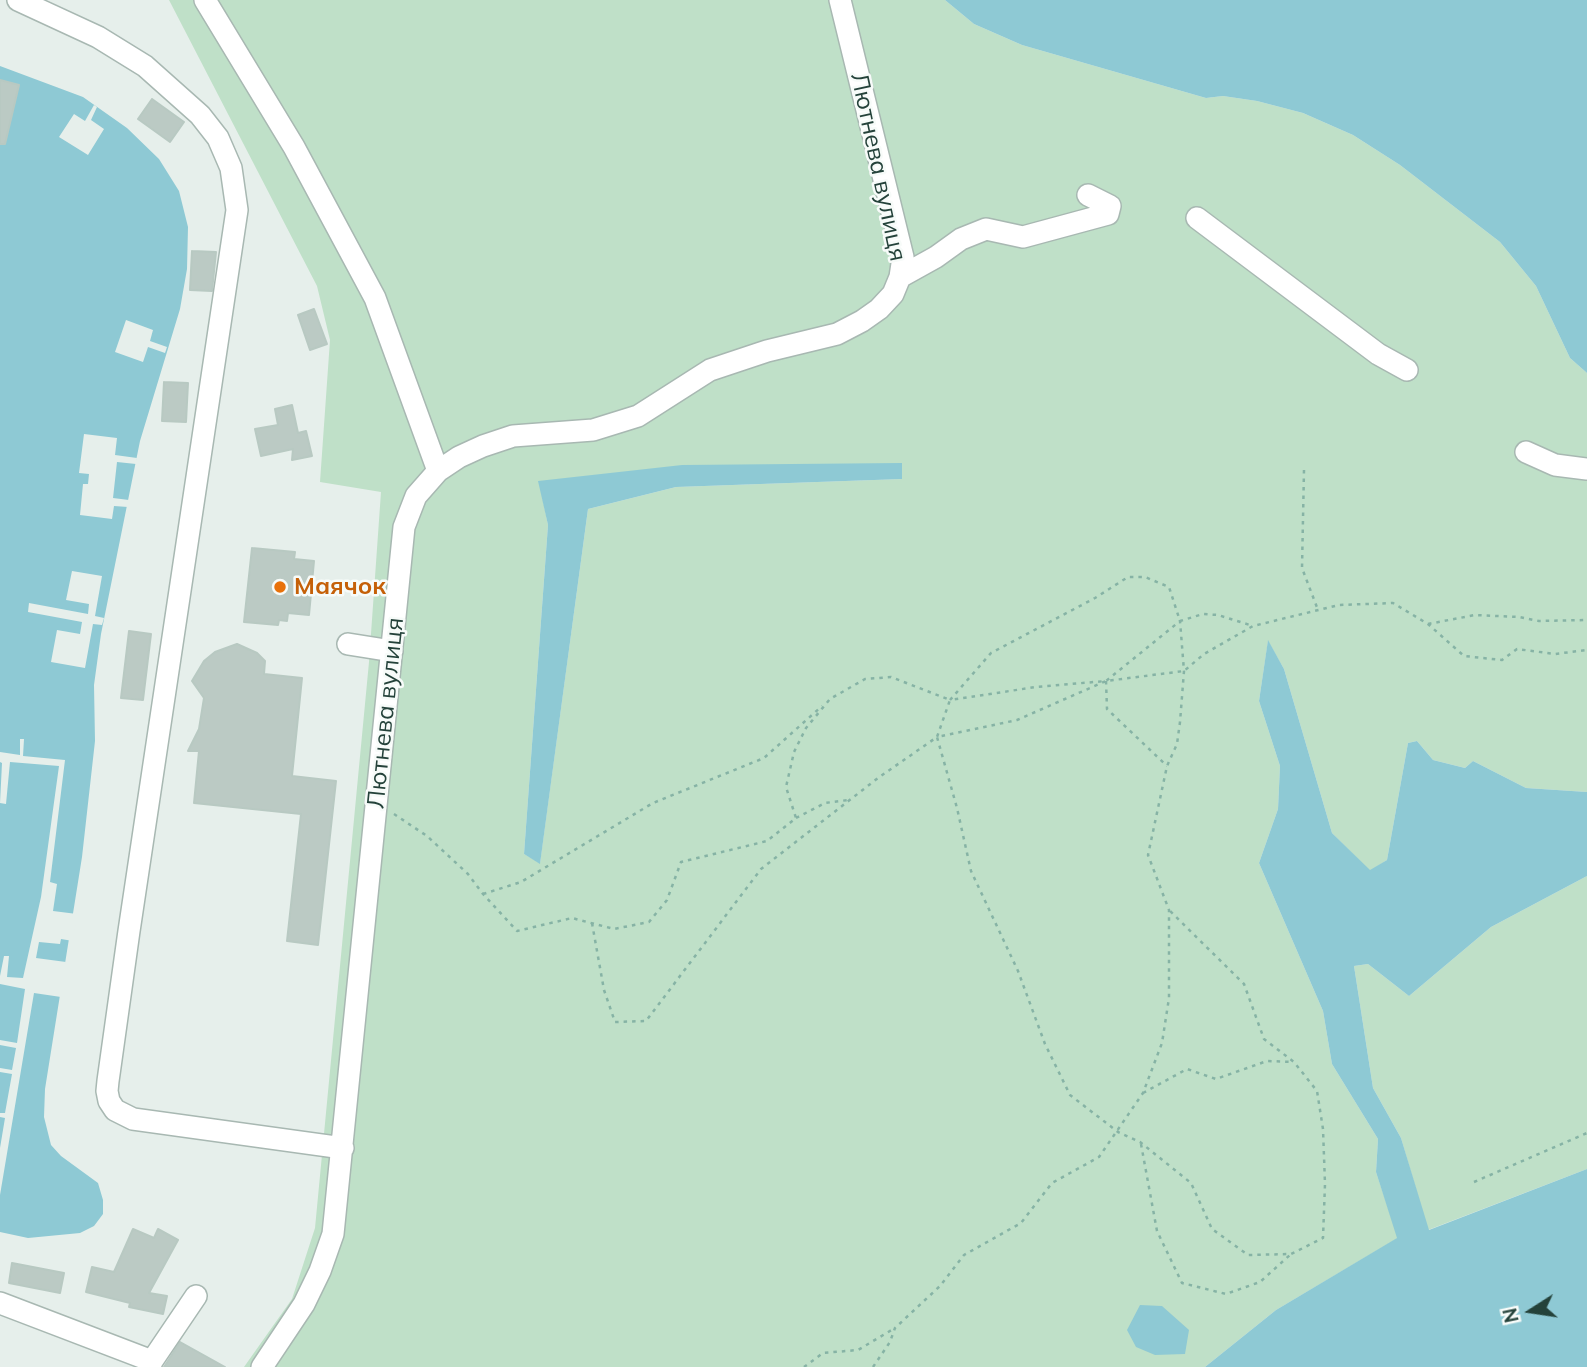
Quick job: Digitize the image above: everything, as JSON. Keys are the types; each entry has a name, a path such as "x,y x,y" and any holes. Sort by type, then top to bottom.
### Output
{"street":[{"path":"18,0 98,37 145,66 200,115 218,138 231,167 237,210 129,931 107,1091 109,1101 115,1110 133,1119 342,1148"},
{"path":"205,0 294,148 375,298 438,471"},
{"name":"Лютнева вулиця","path":"262,1367 304,1304 333,1234 404,527 416,496 438,471 459,457 513,436 593,430 615,425 638,416 710,370 767,351 837,334 879,309 893,294 900,277 903,257 840,0"},
{"path":"900,277 961,239 986,229 1023,237 1108,214 1110,206 1088,195"},
{"path":"1197,218 1378,354 1407,370"},
{"path":"1526,452 1555,464 1587,469"},
{"path":"348,644 392,651"},
{"path":"0,1303 151,1364 196,1296"}],"path":[{"path":"1304,470 1302,568 1318,610"},
{"path":"804,1367 822,1353 858,1350 895,1328 940,1286 964,1255 1021,1223 1052,1182 1099,1157 1118,1132 1143,1093 1163,1043 1169,998 1169,910 1148,855 1167,766 1177,744 1184,671 1180,621 1169,587 1145,577 1128,577 1096,598 991,653 950,699 937,737 971,871 1018,971 1045,1044 1070,1095 1118,1132 1140,1142 1191,1183 1212,1229 1248,1255 1292,1254"},
{"path":"483,894 521,882 653,803 764,758 830,699 865,679 891,677 950,699 1184,671 1204,654 1253,626 1339,605 1392,603 1428,624 1464,656 1502,660 1517,649 1555,654 1587,650"},
{"path":"592,923 604,990 615,1022 646,1021 761,869 849,800 937,737 1017,720 1106,681 1180,621 1203,614 1218,615 1253,626"},
{"path":"1428,624 1475,615 1519,617 1539,621 1587,620"},
{"path":"1106,681 1107,709 1167,766"},
{"path":"796,818 786,787 794,752 806,728 830,699"},
{"path":"377,802 427,836 468,874 517,931 572,918 614,929 649,922 667,900 681,862 768,841 796,818 825,803 849,800"},
{"path":"1140,1142 1157,1231 1182,1283 1226,1294 1260,1282 1292,1254 1323,1238 1324,1129 1317,1091 1294,1062 1264,1039 1244,984 1169,910"},
{"path":"1143,1093 1187,1069 1216,1079 1267,1061 1294,1062"},
{"path":"1474,1182 1587,1133"},
{"path":"873,1367 890,1342 895,1328"}],"green space":[{"path":"169,0 945,0 974,24 1022,45 1206,98 1223,96 1257,101 1303,113 1353,135 1400,165 1500,242 1536,286 1570,358 1587,373 1587,792 1526,788 1473,761 1465,768 1433,760 1417,741 1408,743 1387,860 1370,871 1332,833 1284,669 1268,641 1259,701 1280,766 1278,809 1259,863 1323,1011 1332,1064 1378,1139 1376,1172 1398,1238 1276,1310 1205,1367 244,1367 292,1299 315,1228 369,662 381,492 320,482 330,340 317,286","holes":["902,479 676,487 588,509 540,863 524,854 548,525 539,481"]},
{"path":"1587,876 1587,1169 1428,1230 1401,1138 1373,1088 1354,966 1368,964 1409,996 1491,927"}],"water":[{"path":"945,0 1587,0 1587,373 1570,358 1536,286 1500,242 1400,165 1353,135 1303,113 1257,101 1223,96 1206,98 1022,45 974,24"},
{"path":"0,66 83,97 127,128 159,159 179,191 188,227 187,269 180,309 140,441 101,634 94,685 95,741 82,857 45,1089 44,1117 51,1145 61,1156 98,1183 103,1200 103,1214 94,1226 80,1233 28,1238 0,1232"},
{"path":"902,463 902,479 676,487 588,509 540,864 524,854 548,525 538,481 682,465"},
{"path":"1268,640 1284,669 1332,833 1370,870 1387,860 1408,743 1417,741 1433,760 1465,768 1473,761 1526,788 1587,792 1587,876 1491,927 1409,996 1368,964 1354,966 1373,1088 1401,1138 1429,1230 1587,1169 1587,1367 1205,1367 1276,1310 1397,1238 1376,1172 1378,1139 1332,1064 1323,1011 1259,863 1278,809 1280,766 1259,701"},
{"path":"1140,1305 1162,1306 1189,1330 1185,1354 1155,1355 1136,1347 1127,1330"}],"pier":[{"path":"94,105 97,107 91,120 104,129 88,155 59,137 74,114 85,121"},
{"path":"126,320 153,330 150,341 167,347 165,353 148,347 143,362 115,352"},
{"path":"84,434 117,438 115,455 137,458 136,464 117,462 113,498 129,500 128,507 114,506 112,519 80,515 83,484 88,484 89,474 79,473"},
{"path":"72,571 102,576 95,616 104,618 102,625 93,624 85,668 51,662 57,630 80,634 82,622 28,612 29,603 88,614 89,604 66,600"},
{"path":"20,739 24,739 23,756 65,760 50,882 57,884 53,911 77,914 73,941 61,939 60,944 39,942 36,958 66,962 61,997 34,993 0,1195 0,1148 5,1118 0,1117 0,1113 5,1113 12,1074 0,1072 0,1068 12,1070 16,1048 0,1045 0,1040 17,1043 25,989 0,984 0,976 4,956 9,956 7,977 23,978 41,897 59,766 10,762 6,804 0,803 0,752 20,755"}],"building":[{"path":"0,80 19,85 5,144 0,144"},
{"path":"152,99 184,122 170,142 138,119"},
{"path":"192,251 216,252 212,291 190,290"},
{"path":"314,309 327,344 310,350 298,315"},
{"path":"164,382 188,383 186,422 162,421"},
{"path":"292,405 298,433 306,431 312,456 292,460 293,449 261,456 255,429 278,425 275,409"},
{"name":"Маячок","path":"252,548 295,552 294,559 314,561 309,615 288,613 287,621 279,620 278,625 244,622"},
{"path":"129,631 151,634 143,700 121,698"},
{"path":"237,644 257,653 265,661 264,674 302,678 292,776 336,781 318,945 287,941 301,814 194,803 199,751 188,751 199,729 204,698 192,681 204,661 215,652"},
{"path":"133,1229 154,1238 158,1229 178,1240 149,1293 167,1296 163,1314 129,1307 130,1303 86,1292 92,1267 114,1272"},
{"path":"12,1263 64,1273 60,1293 9,1283"},
{"path":"180,1342 225,1367 164,1367"}],"place":[{"name":"Маячок","path":"280,587"}]}
